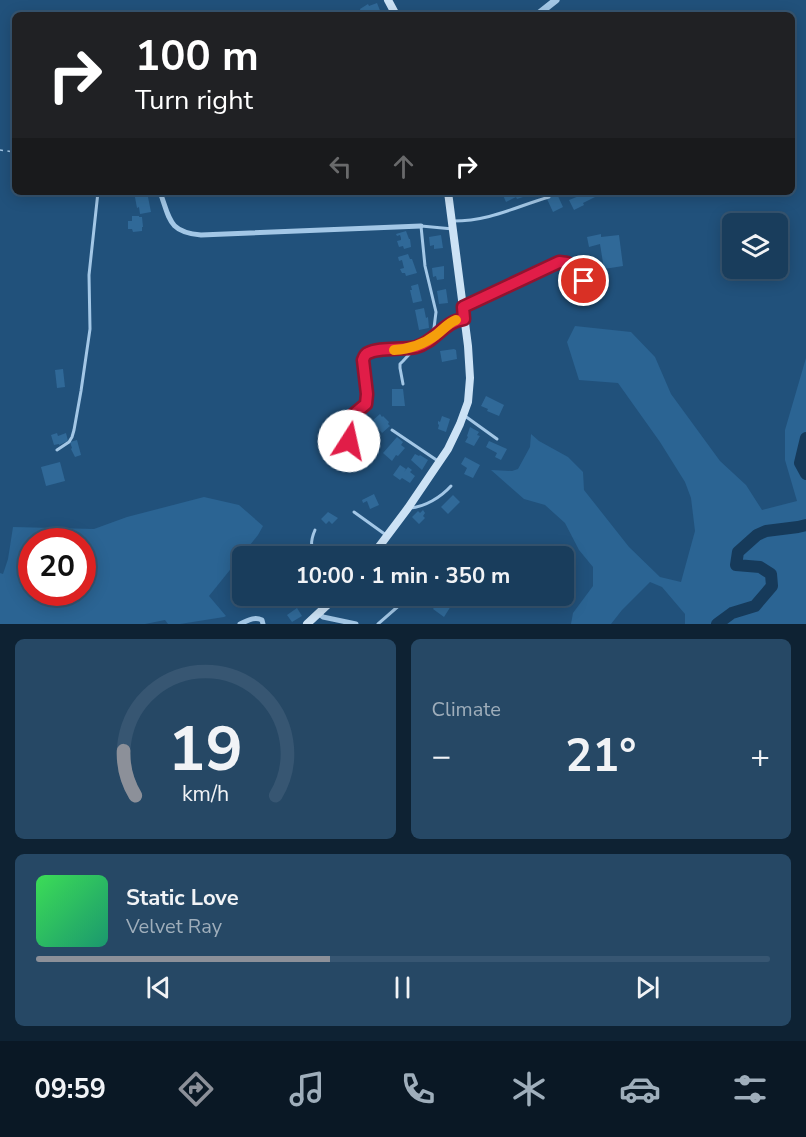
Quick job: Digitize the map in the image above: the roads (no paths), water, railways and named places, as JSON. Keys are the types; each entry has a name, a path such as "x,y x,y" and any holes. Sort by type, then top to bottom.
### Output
{"main road":[{"path":"380,546 448,449 468,402 470,378 448,195"},
{"path":"307,624 326,606"}],"street":[{"path":"541,12 556,0"},
{"path":"161,195 170,219 178,229 201,235 421,226"},
{"path":"318,613 335,622 356,624"},
{"path":"240,624 258,618 263,624"}],"lane":[{"path":"57,450 69,442 72,436 81,391 90,329 89,275 98,195"},
{"path":"426,342 434,328 436,312 425,266 421,226 452,225 483,219 549,197"},
{"path":"463,307 559,262 573,267 588,286 596,291 602,290 604,286 603,275"},
{"path":"348,419 349,441 343,444 339,433 348,419 366,404 367,394 363,368 364,357 368,353 417,346 426,342 451,322 464,319"},
{"path":"402,384 400,364 417,346"},
{"path":"464,415 497,439"},
{"path":"392,430 439,462"},
{"path":"408,508 423,505 452,486"},
{"path":"354,512 388,537"},
{"path":"311,546 315,530"},
{"path":"378,624 399,606"}],"waterway":[{"path":"806,438 800,463 806,474"},
{"path":"717,624 732,613 755,606 772,586 771,574 760,567 736,565 738,552 757,535 766,531 806,525"}]}
